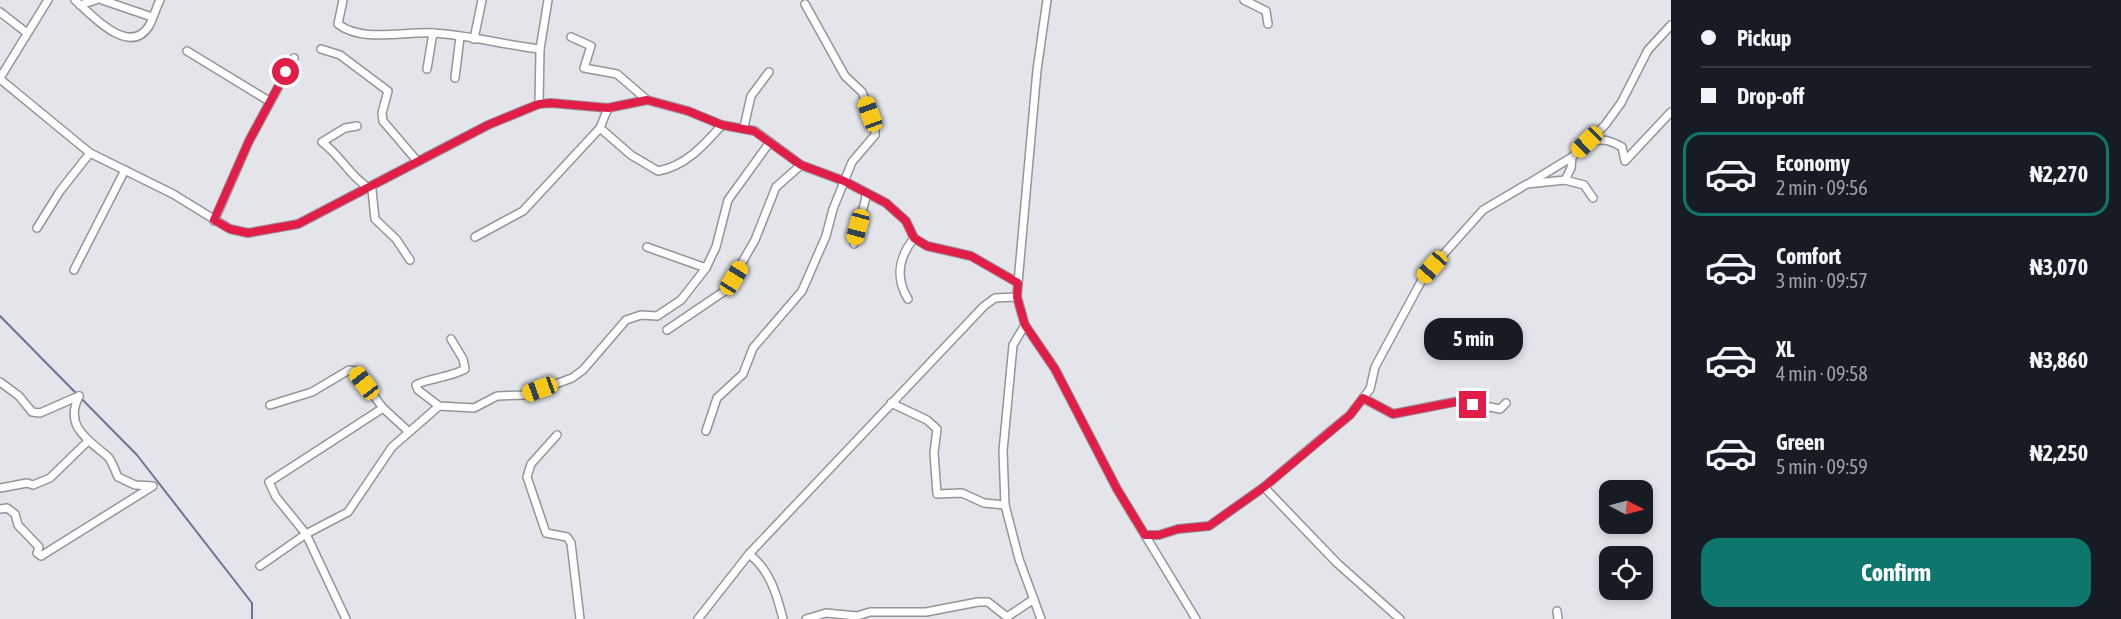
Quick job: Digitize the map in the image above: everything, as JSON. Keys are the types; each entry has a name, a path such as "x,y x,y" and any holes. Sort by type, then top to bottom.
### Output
{"street":[{"path":"48,0 0,78 90,153 173,194 230,229 248,233 298,224 488,125 539,104 608,108 647,100"},
{"path":"78,2 96,0"},
{"path":"102,0 152,17"},
{"path":"78,2 103,28 124,36 140,34 148,27 160,0"},
{"path":"343,0 337,20 340,26 385,36 433,33 540,48"},
{"path":"474,39 483,0"},
{"path":"539,104 540,48 548,0"},
{"path":"1047,0 1037,70 1017,297 1025,325 1055,369 1117,489 1196,619"},
{"path":"1244,0 1266,11 1268,24"},
{"path":"706,431 717,398 743,374 753,348 802,291 826,236 854,157 875,135 875,125 862,92 845,76 805,4"},
{"path":"0,12 27,33"},
{"path":"1145,535 1159,535 1178,529 1209,526 1264,487 1350,415 1370,389 1375,367 1424,276 1483,210 1572,157 1587,142 1621,103 1648,50 1671,25"},
{"path":"427,69 433,33"},
{"path":"456,78 460,37"},
{"path":"571,37 591,46 584,68 617,74 647,100 688,111 722,125 744,127 770,142 801,165 844,181 886,203 906,221 914,238 927,246 971,256 1018,283"},
{"path":"321,49 340,55 388,92 382,113 383,121 418,162"},
{"path":"187,51 270,101"},
{"path":"214,220 228,186 294,58"},
{"path":"744,127 751,96 769,72"},
{"path":"475,237 523,211 600,129 608,108"},
{"path":"1587,142 1601,138 1617,144 1622,147 1625,161 1671,112"},
{"path":"600,129 631,155 658,171 668,170 694,155 722,125"},
{"path":"357,126 345,128 322,141 366,187 372,190 375,219 396,239 410,260"},
{"path":"451,339 463,359 465,369 454,375 423,381 416,386 439,406 474,408 497,396 526,395 572,378 594,360 626,320 641,315 657,316 681,300 706,268 716,247 728,200 770,142"},
{"path":"37,228 60,191 90,153"},
{"path":"1565,180 1571,168 1572,157"},
{"path":"667,330 726,290 755,240 776,188 801,165"},
{"path":"74,270 125,170"},
{"path":"1527,184 1565,180 1584,185 1593,198"},
{"path":"854,244 867,193"},
{"path":"908,299 901,288 899,271 902,257 914,238"},
{"path":"647,247 706,268"},
{"path":"699,619 749,554 984,306 995,298 1017,297"},
{"path":"1025,325 1013,345 1003,451 1005,505 1019,559 1039,618"},
{"path":"270,405 312,392 349,370 354,371 383,408 408,431"},
{"path":"0,382 19,396 32,412 40,413 79,396 73,407 74,419 87,442 108,457 118,477 135,485 153,486 41,556 37,553 39,547 18,525 15,514 7,508 0,509"},
{"path":"1363,398 1393,414 1455,402 1500,409 1506,403"},
{"path":"891,403 927,420 937,429 934,463 937,494 962,493 984,502 1005,505"},
{"path":"260,566 306,534 348,512 392,447 439,406"},
{"path":"346,619 306,534 287,512 269,482 383,408"},
{"path":"556,435 531,464 527,479 546,533 567,537 571,543 580,619"},
{"path":"0,488 27,483 33,486 50,478 87,442"},
{"path":"1264,487 1337,563 1400,619"},
{"path":"749,554 757,560 776,592 783,619"},
{"path":"806,619 826,613 857,616 870,612 904,610 926,612 978,602 988,602 1003,618 1011,616 1034,599"},
{"path":"1557,610 1558,619"}],"waterway":[{"path":"0,316 137,455 252,603 252,619"}],"route":[{"path":"286,72 249,141 214,220 230,229 248,233 298,224 365,187 488,125 539,104 608,108 647,100 688,111 722,125 744,127 754,131 801,165 844,181 886,203 906,221 914,238 927,246 971,256 1018,283 1017,297 1025,325 1055,369 1117,489 1145,535 1159,535 1178,529 1209,526 1264,487 1350,415 1363,398 1372,402 1377,408 1393,414 1459,401 1473,405"}]}
